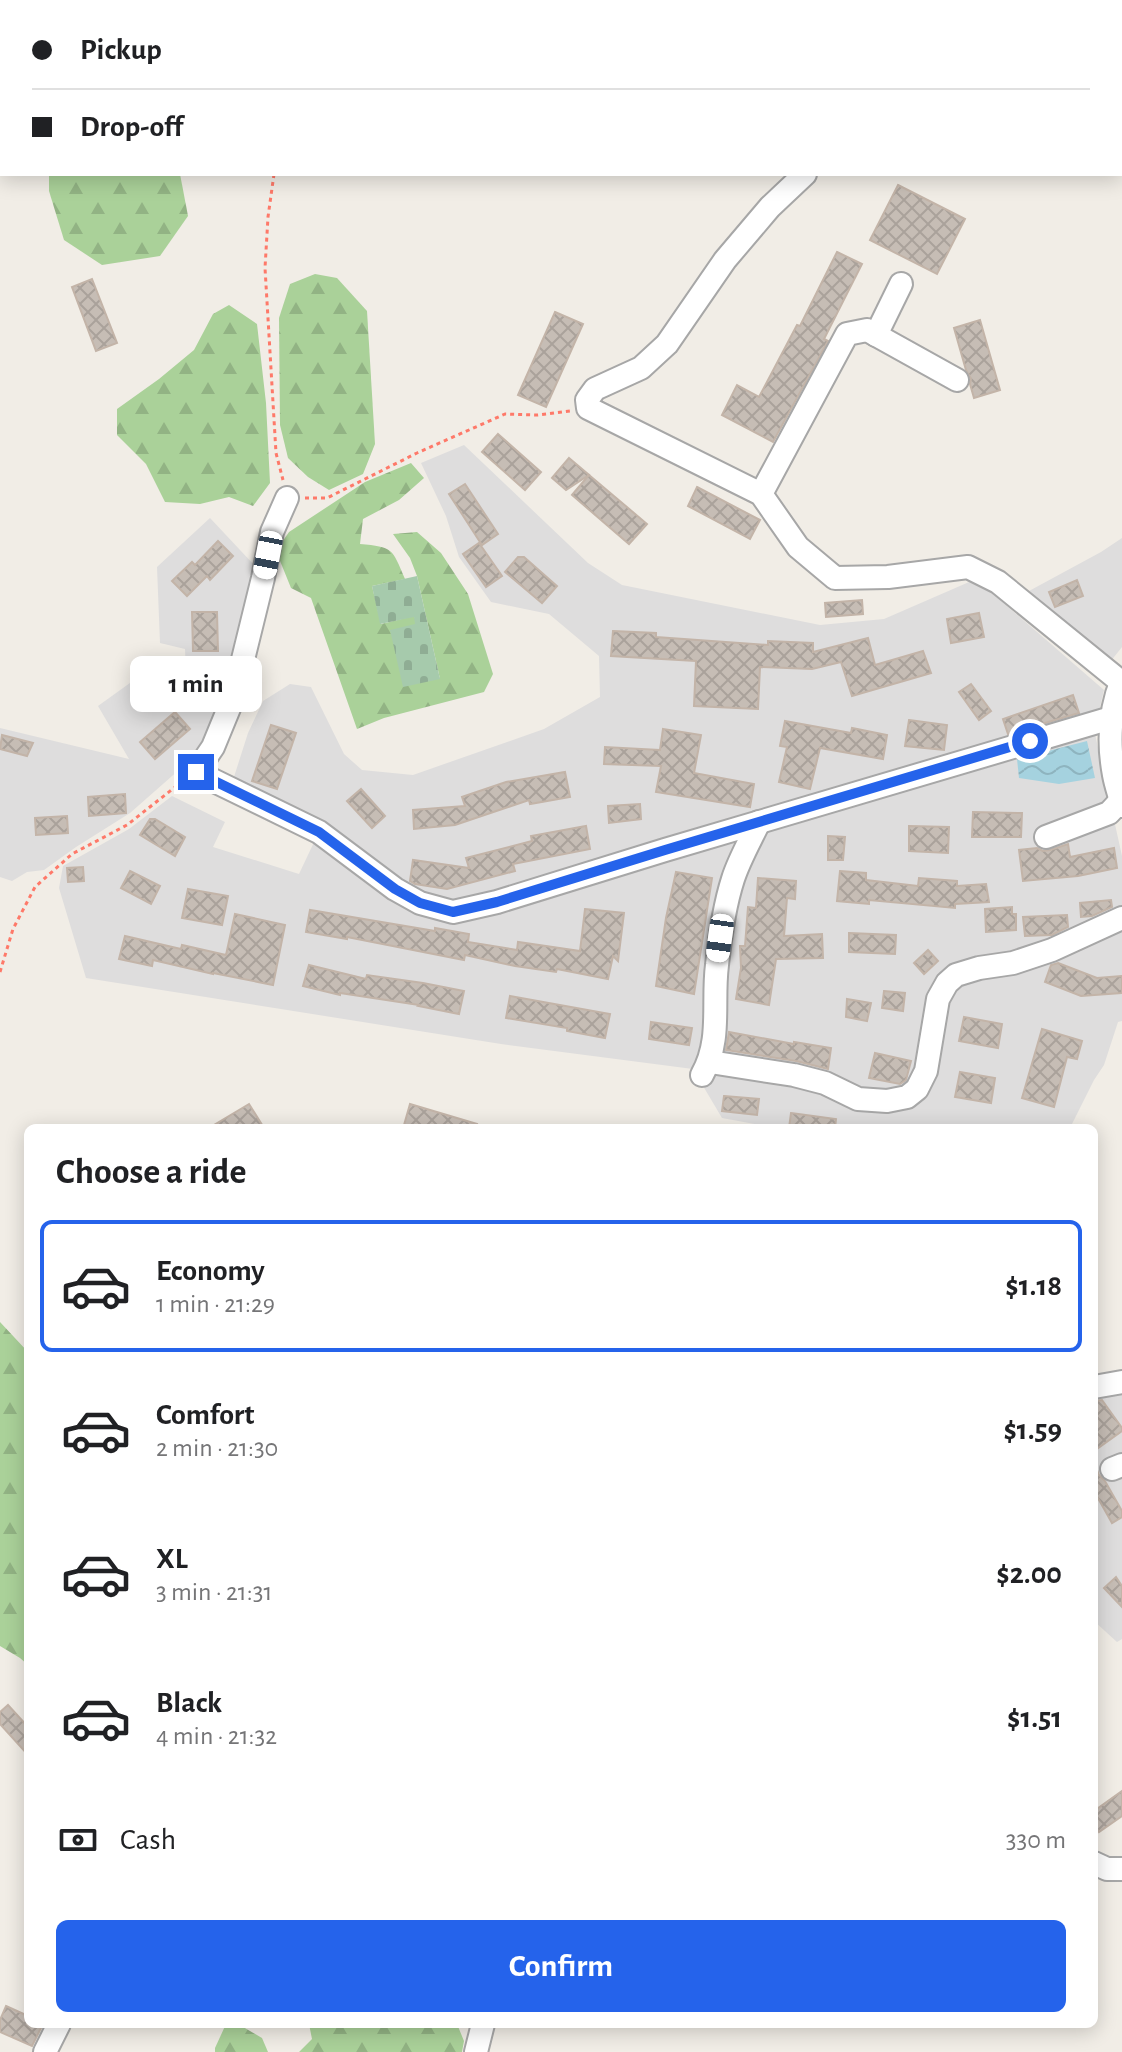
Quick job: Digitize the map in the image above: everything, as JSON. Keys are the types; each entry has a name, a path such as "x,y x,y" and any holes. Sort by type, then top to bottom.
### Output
{"street":[{"path":"803,176 770,207 725,260 667,344 641,368 595,389 587,400 588,408 761,494 798,547 835,578 888,577 968,567 998,582 1121,681 1111,718 1114,773 1122,802 1109,813 1046,837"},
{"path":"876,335 901,284"},
{"path":"761,494 847,334 867,330 957,380"},
{"path":"287,498 272,532 234,696 213,747 196,772 319,832 395,889 420,903 453,912 497,902 1111,718"},
{"path":"759,822 734,876 725,907 716,970 716,1028 706,1069 794,1075 825,1083 858,1099 887,1101 907,1097 917,1089 926,1071 938,999 956,975 1013,963 1052,950 1122,918"},
{"path":"1098,1386 1122,1382"},
{"path":"1098,1865 1107,1869 1122,1869"},
{"path":"45,2052 57,2028"},
{"path":"476,2052 482,2028"}],"path":[{"path":"274,176 265,268 276,453 287,498 327,498 505,414 538,415 588,408"},
{"path":"0,972 13,929 35,887 72,854 127,825 196,772"}],"shaded area":[{"path":"464,445 588,563 622,585 820,625 884,619 976,579 1104,690 1099,711 757,817 452,903 428,898 403,885 317,818 233,780 248,733 263,701 290,684 311,687 344,754 362,770 413,775 544,729 600,697 599,656 549,614 491,602 459,557 446,516 421,463"},
{"path":"210,518 255,566 236,653 207,735 180,769 130,813 44,870 27,872 12,881 0,877 0,728 129,759 98,706 155,665 173,685 186,674 185,649 160,643 157,567"},
{"path":"1122,538 1122,647 1110,662 1029,591"},
{"path":"1095,734 1122,856 1122,1021 1118,1022 1104,1065 1072,1124 755,1124 722,1118 693,1069 501,1044 86,978 59,888 63,866 129,829 172,796 225,822 213,847 299,874 316,838 471,917 600,883 1003,758"},
{"path":"1122,1388 1122,1639 1117,1642 1098,1625 1098,1391"}],"green space":[{"path":"49,176 180,176 188,216 160,256 102,265 64,240 49,191"},
{"path":"315,274 337,278 367,311 375,444 363,474 329,490 308,477 288,458 280,425 279,318 290,284"},
{"path":"229,305 257,324 266,403 270,483 253,506 229,497 200,504 165,502 146,464 117,435 117,409 194,350 213,314"},
{"path":"411,463 424,478 399,500 363,519 360,544 390,551 405,579 372,586 381,624 414,616 440,679 417,576 410,558 393,534 417,532 441,553 468,594 493,674 484,692 384,718 357,729 311,598 291,588 276,551 289,532 365,482"},
{"path":"417,576 440,679 403,687 390,630 415,624 414,617 380,624 372,586"},
{"path":"0,1322 24,1348 24,1662 0,1646"},
{"path":"224,2028 245,2028 262,2038 268,2052 215,2052"},
{"path":"310,2028 459,2028 464,2041 462,2052 299,2052 312,2039"}],"water":[{"path":"1087,741 1095,778 1059,784 1019,778 1017,759"}],"building":[{"path":"898,185 965,219 937,274 870,240"},
{"path":"837,252 862,264 824,339 828,341 773,442 722,415 737,385 759,397 797,325 800,326"},
{"path":"92,279 117,343 96,351 72,287"},
{"path":"555,312 583,324 546,407 518,395"},
{"path":"980,320 1000,390 974,398 954,328"},
{"path":"498,434 541,472 525,490 482,452"},
{"path":"569,458 589,475 566,490 552,478"},
{"path":"589,475 647,524 629,544 572,495"},
{"path":"465,484 498,534 482,545 449,494"},
{"path":"697,487 760,520 750,539 688,506"},
{"path":"218,541 233,556 210,580 207,576 187,596 172,581 192,562 195,565"},
{"path":"479,543 502,576 486,587 463,554"},
{"path":"518,557 524,557 557,586 542,603 505,572"},
{"path":"1077,580 1083,596 1055,607 1049,592"},
{"path":"862,600 863,614 826,617 825,603"},
{"path":"192,612 217,612 218,651 193,651"},
{"path":"979,613 984,637 951,643 947,619"},
{"path":"613,631 768,645 768,641 813,643 813,652 868,638 875,665 923,651 931,673 852,696 841,662 812,669 760,667 758,709 694,706 696,661 611,656"},
{"path":"971,684 991,711 979,720 959,692"},
{"path":"1073,695 1079,713 1008,734 1003,719"},
{"path":"175,712 190,729 155,759 140,742"},
{"path":"909,720 947,725 944,750 905,746"},
{"path":"785,721 851,733 852,728 887,735 883,759 820,748 810,789 779,782 787,747 780,746"},
{"path":"271,725 296,733 277,789 252,781"},
{"path":"663,729 701,735 694,773 754,784 750,807 656,792 661,766 604,764 605,747 660,750"},
{"path":"2,735 33,743 27,756 0,749"},
{"path":"565,772 570,797 530,804 529,800 455,825 414,829 413,810 465,806 462,797 506,782"},
{"path":"361,789 385,816 372,828 347,801"},
{"path":"125,794 126,813 89,816 88,797"},
{"path":"640,804 641,819 609,823 608,806"},
{"path":"973,812 1022,813 1021,837 972,837"},
{"path":"67,816 68,833 36,835 35,818"},
{"path":"150,819 185,837 175,856 140,835"},
{"path":"586,826 590,849 513,864 515,871 447,889 410,881 413,860 469,868 466,858 532,841 531,836"},
{"path":"909,826 949,827 948,853 909,851"},
{"path":"828,836 845,837 843,860 828,860"},
{"path":"1068,844 1070,857 1114,848 1117,868 1078,876 1023,881 1019,850 1037,848 1043,851"},
{"path":"83,867 84,881 68,882 67,868"},
{"path":"130,871 160,886 151,904 121,888"},
{"path":"840,871 866,873 866,880 918,886 919,878 957,881 957,886 986,884 989,902 955,904 955,908 869,900 869,904 837,901"},
{"path":"676,872 712,878 694,994 656,986"},
{"path":"758,878 796,881 795,899 787,898 784,936 822,934 823,958 776,959 769,1005 736,999 741,968 740,946 745,946 748,907 756,908"},
{"path":"188,889 228,896 222,925 182,918"},
{"path":"1111,900 1112,907 1092,916 1081,917 1080,903"},
{"path":"1012,907 1012,914 1016,914 1016,930 986,932 985,909"},
{"path":"585,909 624,913 618,961 613,956 608,979 557,969 556,972 515,966 465,955 464,960 306,932 310,910 469,934 468,942 517,950 518,942 580,951"},
{"path":"235,914 285,925 273,985 153,960 152,966 119,959 125,936 181,949 182,945 226,955"},
{"path":"1067,915 1068,927 1052,935 1025,936 1023,917"},
{"path":"849,933 896,935 895,954 849,952"},
{"path":"928,950 938,961 924,974 914,963"},
{"path":"1058,963 1097,978 1122,976 1122,993 1081,996 1045,982 1051,965"},
{"path":"309,965 366,979 367,975 464,991 459,1014 303,986"},
{"path":"884,991 905,993 903,1011 882,1008"},
{"path":"510,996 610,1014 605,1038 506,1018"},
{"path":"847,999 871,1003 867,1021 846,1017"},
{"path":"964,1017 1002,1024 998,1048 959,1041"},
{"path":"651,1022 692,1028 689,1045 649,1039"},
{"path":"1042,1029 1082,1041 1077,1059 1067,1057 1054,1107 1022,1098"},
{"path":"729,1032 831,1048 828,1069 726,1050"},
{"path":"875,1053 911,1061 906,1080 900,1084 869,1078"},
{"path":"960,1072 995,1078 991,1103 955,1097"},
{"path":"724,1096 759,1099 757,1115 722,1111"},
{"path":"249,1104 262,1124 216,1124"},
{"path":"410,1104 477,1124 404,1124"},
{"path":"791,1113 836,1119 835,1124 790,1124"},
{"path":"1098,1400 1102,1400 1122,1431 1098,1448"},
{"path":"1098,1472 1122,1511 1122,1517 1112,1523 1098,1498"},
{"path":"1116,1577 1122,1586 1122,1607 1104,1588"},
{"path":"8,1705 24,1723 24,1751 0,1724 0,1712"},
{"path":"1122,1791 1122,1816 1099,1832 1098,1808"},
{"path":"6,2006 24,2014 24,2028 41,2028 32,2046 0,2032 0,2020"}],"route":[{"path":"196,772 319,832 395,889 420,903 453,912 497,902 1030,741"}]}
